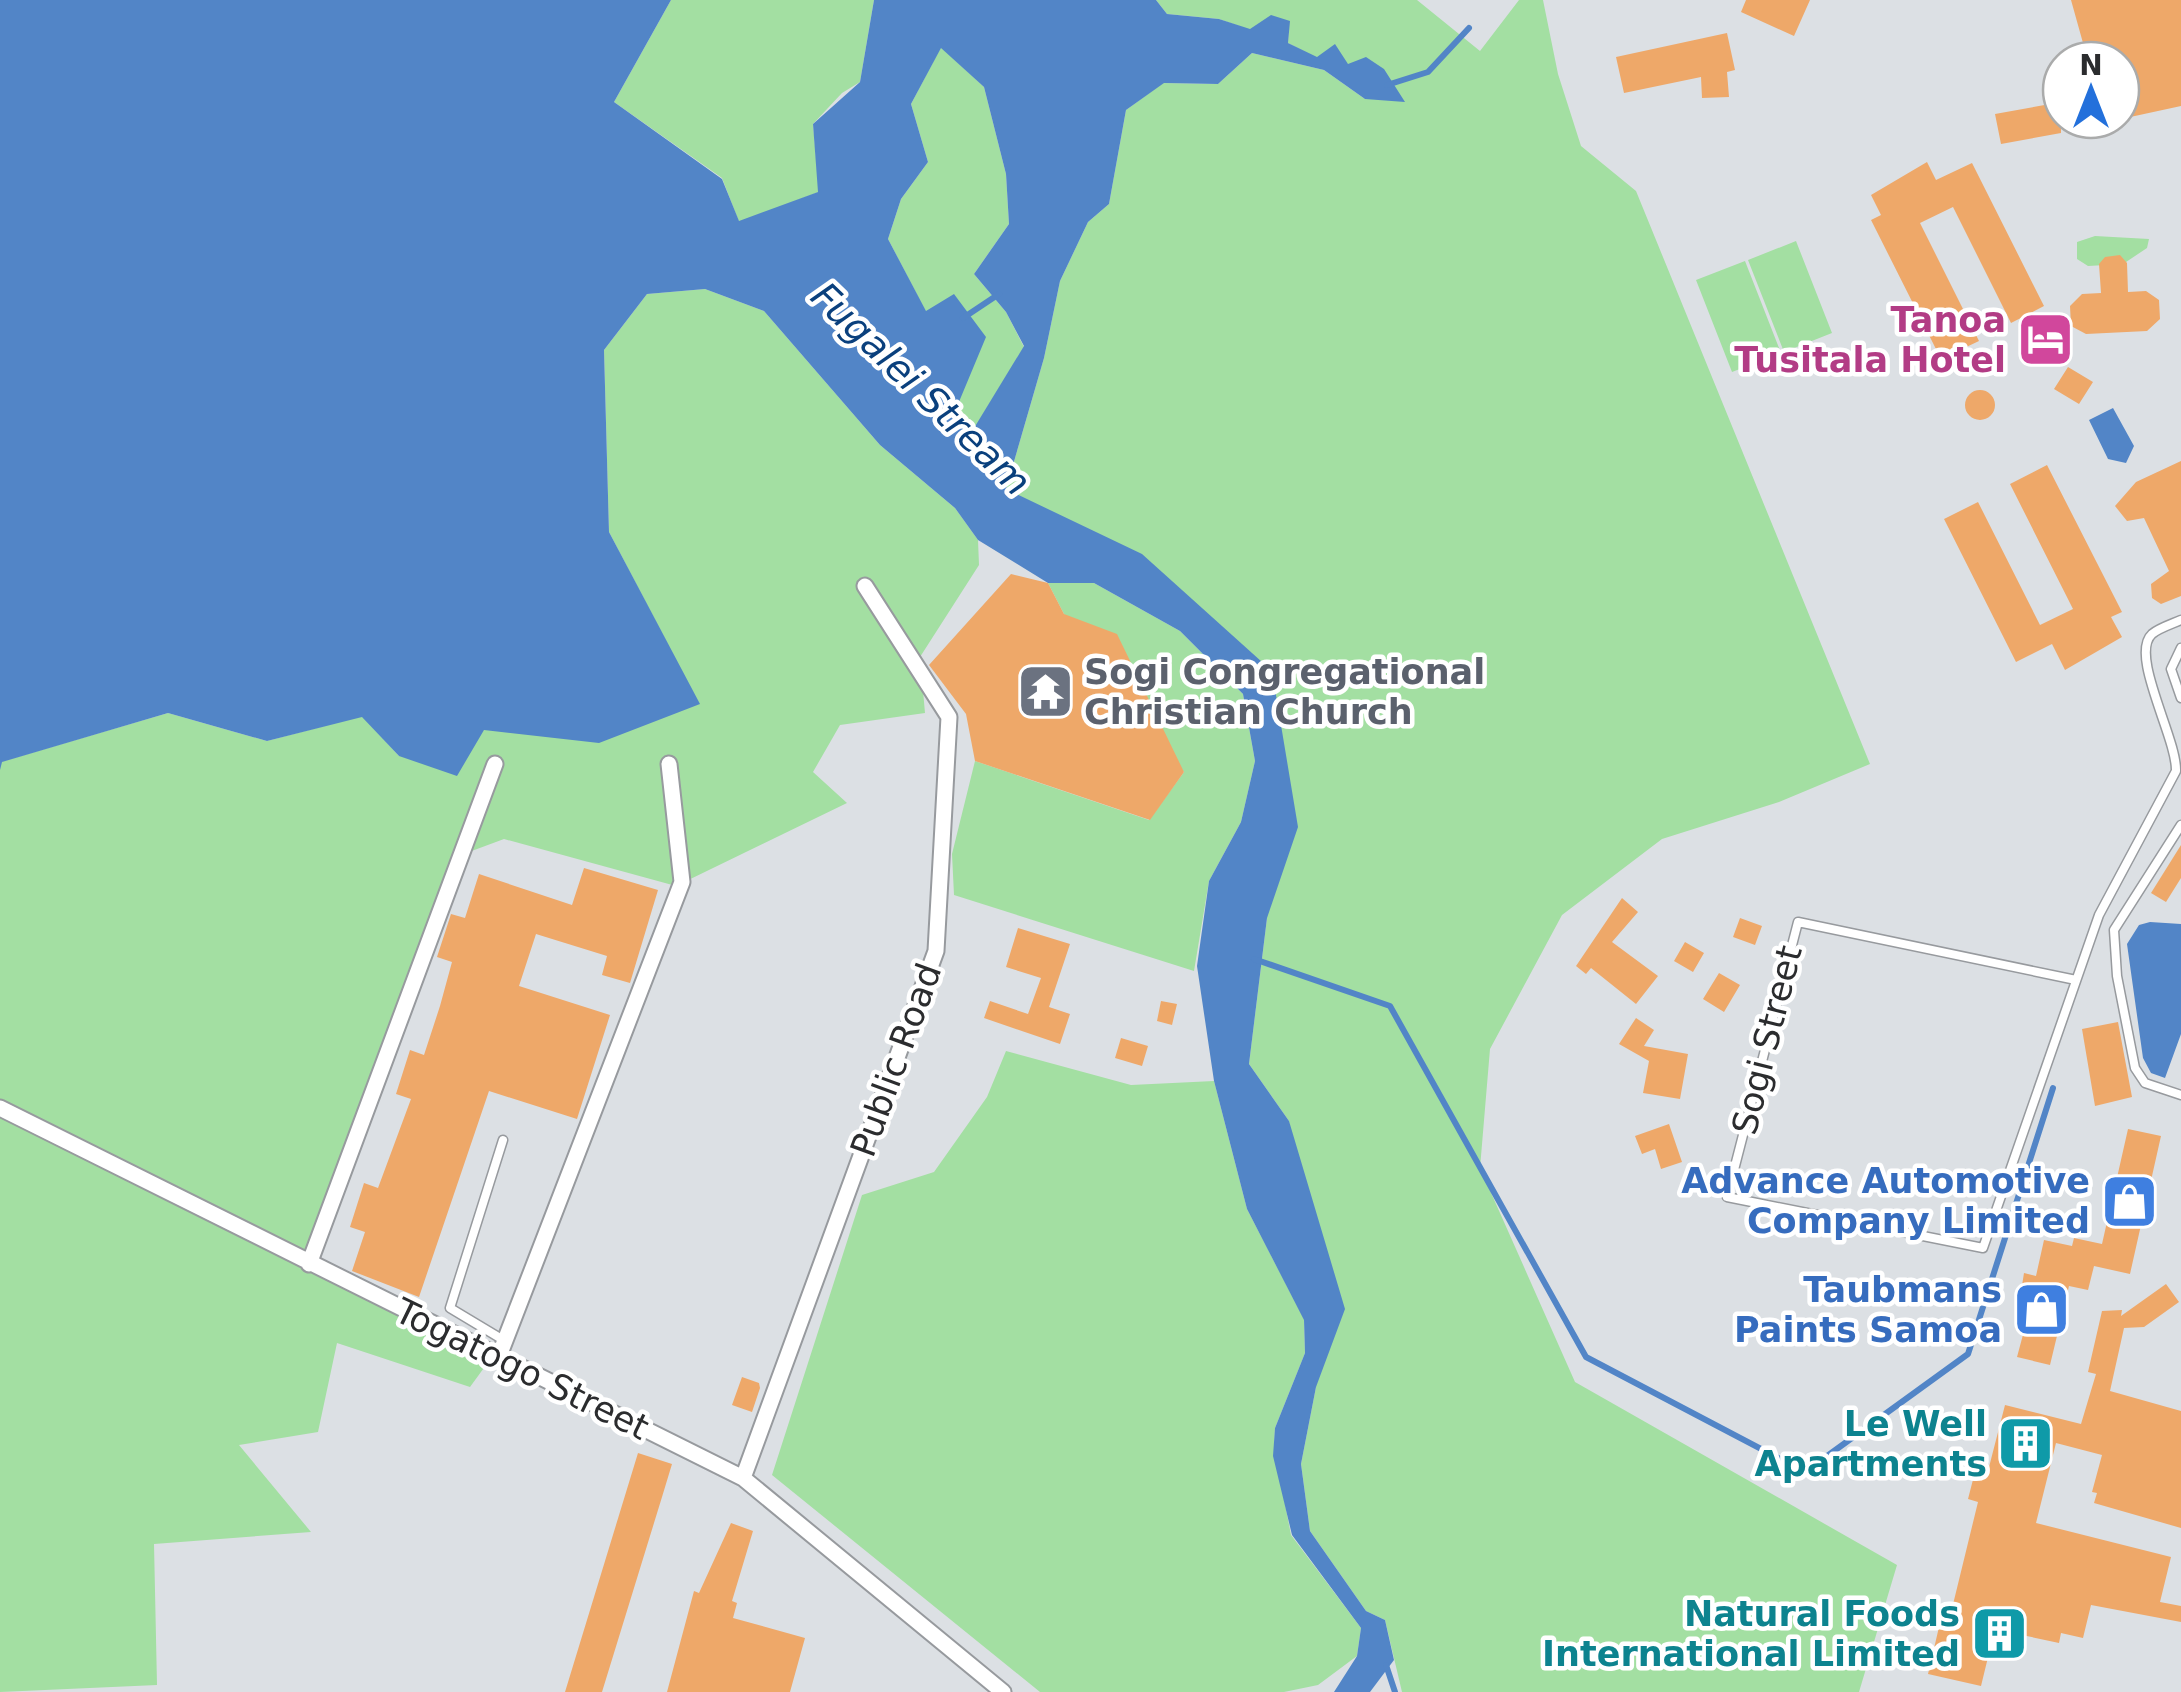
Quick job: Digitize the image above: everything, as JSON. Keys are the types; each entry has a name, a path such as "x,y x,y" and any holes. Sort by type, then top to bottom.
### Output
{"street":[{"name":"Public Road","path":"743,1478 936,951 948,717 864,586"},
{"path":"308,1264 495,764"},
{"path":"502,1349 682,882 669,764"},
{"name":"Togatogo Street","path":"0,1108 308,1264 502,1349 743,1478 1003,1692"}],"lane":[{"name":"Sogi Street","path":"2076,980 1798,922 1727,1197 1983,1248 2099,915 2176,771 2175,746 2146,668 2145,644 2153,634 2181,620"},
{"path":"2181,648 2171,670 2181,698"},
{"path":"2181,825 2114,930 2117,976 2135,1068 2145,1083 2181,1095"},
{"path":"502,1349 450,1308 504,1140"}],"green space":[{"path":"671,0 874,0 860,82 842,93 813,124 819,192 739,222 722,178 614,102"},
{"path":"1156,0 1417,0 1480,51 1519,0 1543,0 1558,74 1581,146 1636,191 1870,764 1779,802 1662,839 1562,915 1490,1049 1480,1168 1575,1382 1897,1565 1859,1692 1402,1692 1385,1620 1366,1611 1310,1531 1301,1464 1316,1387 1289,1121 1249,1064 1267,918 1272,671 1006,489 1044,358 1060,281 1088,222 1109,204 1126,110 1163,83 1218,84 1252,53 1324,70 1365,99 1348,64 1317,58 1288,43 1289,21 1250,30 1219,19 1167,14"},
{"path":"941,47 984,87 1006,174 1009,224 974,274 1006,312 1024,347 971,434 956,409 926,312 888,239 901,199 928,162 911,104"},
{"path":"2095,236 2149,239 2147,248 2123,264 2088,266 2077,259 2077,242"},
{"path":"1796,241 1832,333 1784,352 1748,260"},
{"path":"1745,261 1781,353 1732,372 1696,280"},
{"path":"705,289 764,311 880,445 955,508 978,540 979,565 920,657 925,713 840,725 813,772 847,803 676,886 504,839 469,852 314,1261 497,1350 470,1387 337,1343 318,1432 239,1445 311,1532 154,1544 157,1685 0,1692 0,762 168,713 267,741 362,716 399,756 484,730 699,704 609,532 604,350 647,294"},
{"path":"1048,583 1094,583 1180,631 1243,694 1255,761 1241,822 1209,881 1194,971 954,895 952,854 975,761 1149,820 1184,772 1064,614"},
{"path":"1006,1051 1131,1085 1214,1081 1247,1209 1304,1319 1305,1353 1275,1428 1274,1447 1291,1535 1361,1628 1357,1656 1318,1685 1284,1692 1040,1692 772,1475 862,1195 934,1172 987,1097"}],"water":[{"path":"0,0 671,0 614,102 722,179 739,221 818,192 813,124 860,82 874,0 1156,0 1167,14 1219,19 1250,29 1271,15 1290,21 1288,43 1317,57 1335,44 1348,64 1366,57 1384,69 1405,102 1365,99 1324,70 1252,53 1218,84 1164,83 1126,110 1109,204 1088,222 1060,281 1044,358 1006,489 1142,554 1272,671 1298,827 1267,918 1249,1064 1289,1121 1345,1309 1316,1387 1301,1464 1310,1531 1366,1611 1385,1620 1394,1660 1370,1692 1334,1692 1357,1656 1361,1628 1292,1535 1273,1456 1275,1428 1305,1353 1304,1320 1247,1209 1214,1081 1197,966 1209,881 1241,822 1255,761 1243,694 1180,631 1094,583 1048,583 978,540 955,508 880,445 764,311 705,289 647,294 604,350 609,532 700,704 599,743 484,730 457,776 399,756 362,717 267,741 168,713 2,762 0,770","holes":["941,48 984,87 1006,174 1009,224 974,274 1006,312 1024,346 971,433 956,409 986,337 954,294 926,311 888,239 901,199 928,162 911,104"]},
{"path":"2113,408 2134,446 2126,463 2108,459 2089,420"},
{"path":"2181,924 2181,1034 2165,1078 2151,1073 2143,1058 2127,944 2139,925"}],"building":[{"path":"1746,0 1810,0 1794,36 1741,12"},
{"path":"2071,0 2181,0 2181,106 2141,115 2141,40 2082,40"},
{"path":"1727,33 1735,70 1727,72 1729,97 1702,98 1701,77 1624,93 1616,57"},
{"path":"2041,106 2041,137 2001,144 1995,114"},
{"path":"1927,162 1936,180 1972,163 2044,306 2011,323 1953,207 1920,223 1979,341 1941,359 1871,220 1881,215 1871,195"},
{"path":"2120,255 2127,263 2128,292 2146,291 2159,300 2160,319 2147,331 2086,334 2071,326 2070,306 2082,294 2101,293 2099,264 2105,257"},
{"path":"2068,367 2093,382 2079,404 2054,389"},
{"path":"1980,390 1994,399 1995,405 1986,419 1980,420 1966,411 1965,405 1974,391"},
{"path":"2181,461 2181,596 2161,604 2152,598 2151,584 2169,571 2144,518 2127,521 2115,506 2136,482"},
{"path":"2047,465 2122,612 2111,617 2122,637 2065,670 2052,644 2016,662 1944,519 1978,502 2040,625 2073,609 2010,484"},
{"name":"Sogi Congregational Christian Church","path":"1011,574 1048,583 1064,614 1117,634 1184,772 1150,820 975,761 966,714 929,665"},
{"path":"2181,845 2181,878 2166,902 2151,893"},
{"path":"584,868 658,890 630,983 602,975 607,956 536,934 519,986 610,1015 577,1119 489,1091 419,1297 352,1271 365,1232 350,1227 364,1183 378,1188 411,1099 396,1094 410,1050 424,1055 440,1006 452,962 437,957 451,914 465,918 479,874 572,905"},
{"path":"1622,898 1638,912 1612,942 1658,976 1636,1004 1591,968 1586,974 1576,966"},
{"path":"1740,918 1762,926 1755,945 1733,937"},
{"path":"1018,928 1070,944 1049,1007 1070,1014 1060,1044 984,1018 990,1001 1028,1014 1041,978 1006,967"},
{"path":"1685,942 1704,953 1693,972 1674,961"},
{"path":"1719,973 1740,985 1724,1012 1703,999"},
{"path":"1161,1001 1177,1004 1172,1025 1157,1021"},
{"path":"1636,1018 1654,1030 1644,1046 1688,1054 1680,1099 1643,1093 1649,1061 1619,1044"},
{"path":"2118,1022 2132,1097 2095,1106 2082,1029"},
{"path":"1121,1038 1148,1046 1142,1066 1115,1058"},
{"path":"1669,1124 1682,1162 1661,1169 1655,1149 1642,1154 1635,1136"},
{"path":"2128,1129 2161,1136 2130,1274 2094,1266 2088,1290 2069,1286 2050,1365 2017,1357 2024,1331 2015,1329 2024,1273 2036,1276 2044,1240 2072,1246 2074,1238 2102,1244"},
{"path":"2166,1284 2179,1302 2144,1327 2124,1328 2110,1391 2181,1411 2181,1528 2094,1503 2097,1493 2092,1492 2102,1455 2056,1443 2036,1523 2171,1557 2160,1602 2181,1606 2181,1622 2091,1605 2083,1638 2061,1633 2059,1643 2022,1635 2019,1651 1991,1645 1981,1686 1928,1674 1939,1627 1947,1629 1978,1502 1968,1499 1976,1468 1988,1471 2005,1405 2081,1424 2096,1374 2088,1372 2102,1311 2122,1310 2121,1316"},
{"path":"742,1377 759,1383 752,1412 732,1405"},
{"path":"638,1453 672,1464 662,1497 602,1692 565,1692"},
{"path":"731,1523 753,1531 732,1601 737,1603 733,1618 805,1638 790,1692 667,1692 694,1591 699,1593"}],"waterway":[{"path":"1387,85 1428,72 1469,28"},
{"path":"963,318 999,294"},
{"path":"1254,959 1390,1006 1586,1357 1805,1472 1968,1354 2053,1088"},
{"name":"Fugalei Stream","path":"1386,1665 1395,1692"}],"place":[{"name":"Tanoa Tusitala Hotel","path":"2045,340"},
{"name":"Sogi Congregational Christian Church","path":"1045,692"},
{"name":"Advance Automotive Company Limited","path":"2129,1201"},
{"name":"Taubmans Paints Samoa","path":"2041,1310"},
{"name":"Le Well Apartments","path":"2026,1444"},
{"name":"Natural Foods International Limited","path":"1999,1634"}]}
